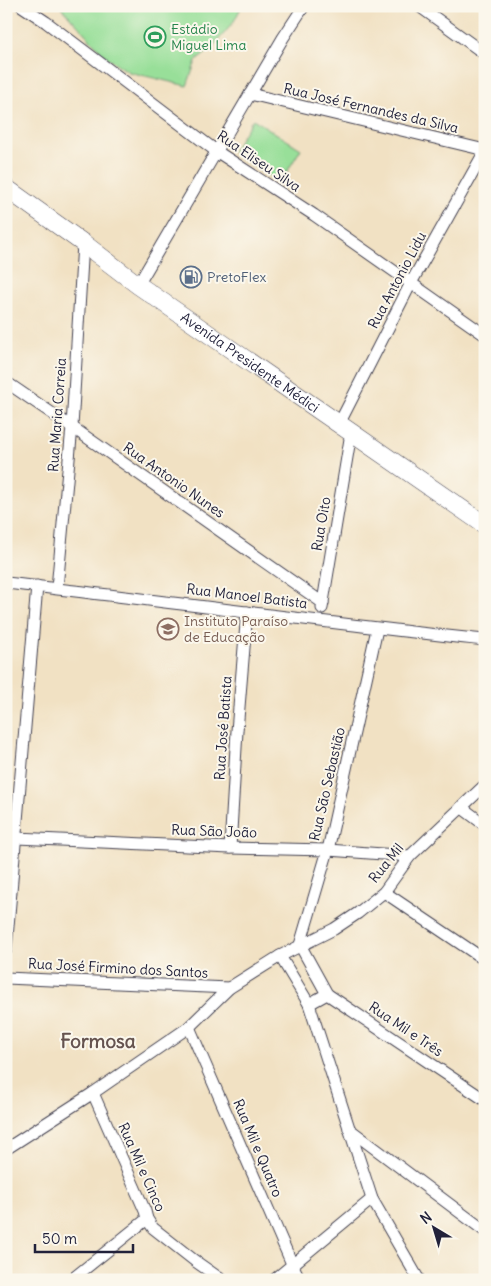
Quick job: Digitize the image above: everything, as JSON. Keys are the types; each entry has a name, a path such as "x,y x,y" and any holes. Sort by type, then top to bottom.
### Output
{"main road":[{"name":"Avenida Presidente Médici","path":"10,190 138,285 485,525"}],"street":[{"name":"Rua Eliseu Silva","path":"22,6 46,22 216,151 314,215 485,335"},
{"path":"138,285 283,38 304,6"},
{"path":"419,6 485,54"},
{"name":"Rua José Fernandes da Silva","path":"250,94 485,150"},
{"name":"Rua Antonio Lidu","path":"345,428 411,283 481,165 485,150"},
{"name":"Rua Maria Correia","path":"57,588 72,426 83,243"},
{"name":"Rua Antonio Nunes","path":"6,382 72,426 323,603"},
{"name":"Rua Oito","path":"321,620 345,428"},
{"name":"Rua Manoel Batista","path":"6,583 321,620 377,629 485,640"},
{"path":"6,950 37,586"},
{"name":"Rua José Batista","path":"230,848 247,612"},
{"name":"Rua São Sebastião","path":"300,946 328,850 377,629"},
{"name":"Rua Mil","path":"6,1149 189,1028 229,988 280,956 334,929 358,913 384,892 410,856 485,786"},
{"path":"461,807 485,825"},
{"name":"Rua São João","path":"17,838 230,848 328,850 410,856"},
{"path":"384,892 485,960"},
{"path":"300,946 327,994 309,1004"},
{"path":"280,956 309,1004 372,1199 419,1280"},
{"name":"Rua José Firmino dos Santos","path":"6,978 229,988"},
{"name":"Rua Mil e Três","path":"327,994 485,1100"},
{"name":"Rua Mil e Quatro","path":"189,1028 300,1280"},
{"name":"Rua Mil e Cinco","path":"93,1093 145,1210 147,1219 154,1228 222,1280"},
{"path":"349,1129 485,1231"},
{"path":"274,1280 372,1199"},
{"path":"71,1280 147,1219"}],"green space":[{"name":"Estádio Miguel Lima","path":"60,6 242,6 233,23 209,51 196,61 187,86 129,72 106,57"},
{"path":"253,119 301,149 280,183 232,152"}],"place":[{"name":"Estádio Miguel Lima","path":"155,37"},
{"name":"PretoFlex","path":"191,277"},
{"name":"Instituto Paraíso de Educação","path":"168,629"}],"district":[{"name":"Formosa","path":"98,1041"}]}
